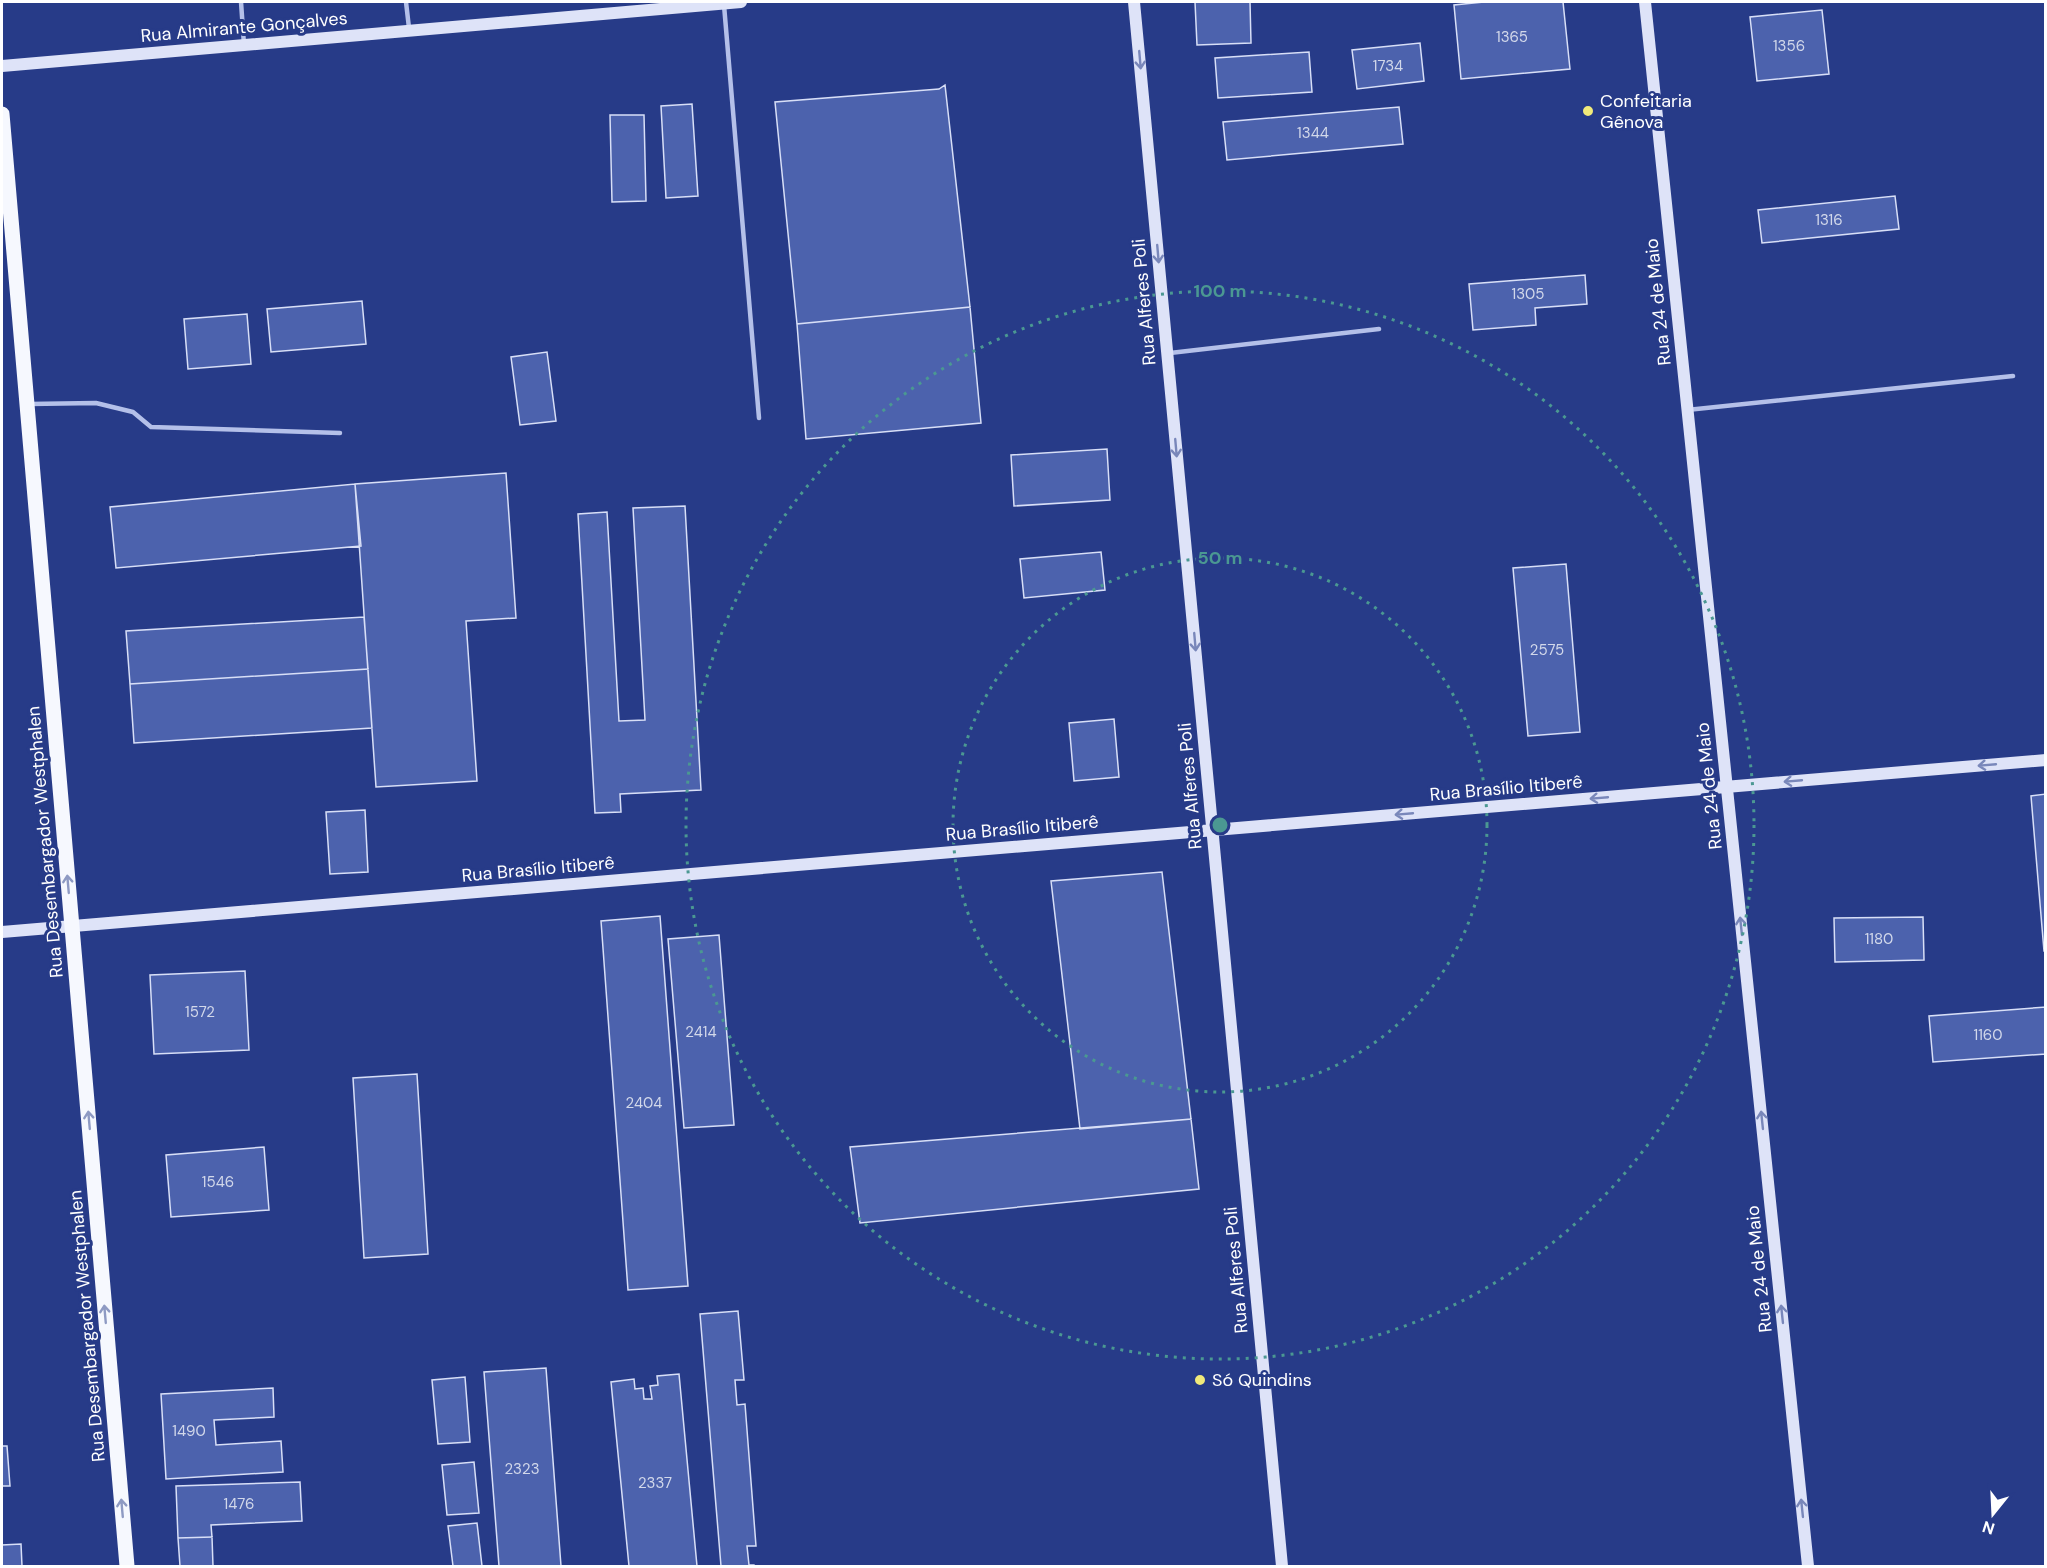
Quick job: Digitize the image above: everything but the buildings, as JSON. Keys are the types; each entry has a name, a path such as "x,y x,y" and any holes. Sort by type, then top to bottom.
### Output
{"main road":[{"name":"Rua Desembargador Westphalen","path":"2,114 127,1566"}],"street":[{"name":"Rua Almirante Gonçalves","path":"2,66 741,2"},
{"name":"Rua Alferes Poli","path":"1134,2 1282,1566"},
{"name":"Rua 24 de Maio","path":"1645,2 1808,1566"},
{"name":"Rua Brasílio Itiberê","path":"2,932 2046,760"}],"lane":[{"path":"241,2 244,45"},
{"path":"406,2 409,31"},
{"path":"724,3 759,418"},
{"path":"1167,353 1379,328"},
{"path":"1688,410 2013,376"},
{"path":"27,404 96,403 133,412 151,427 340,433"}],"place":[{"name":"Confeitaria Gênova","path":"1588,111"},
{"name":"Só Quindins","path":"1200,1380"}]}
